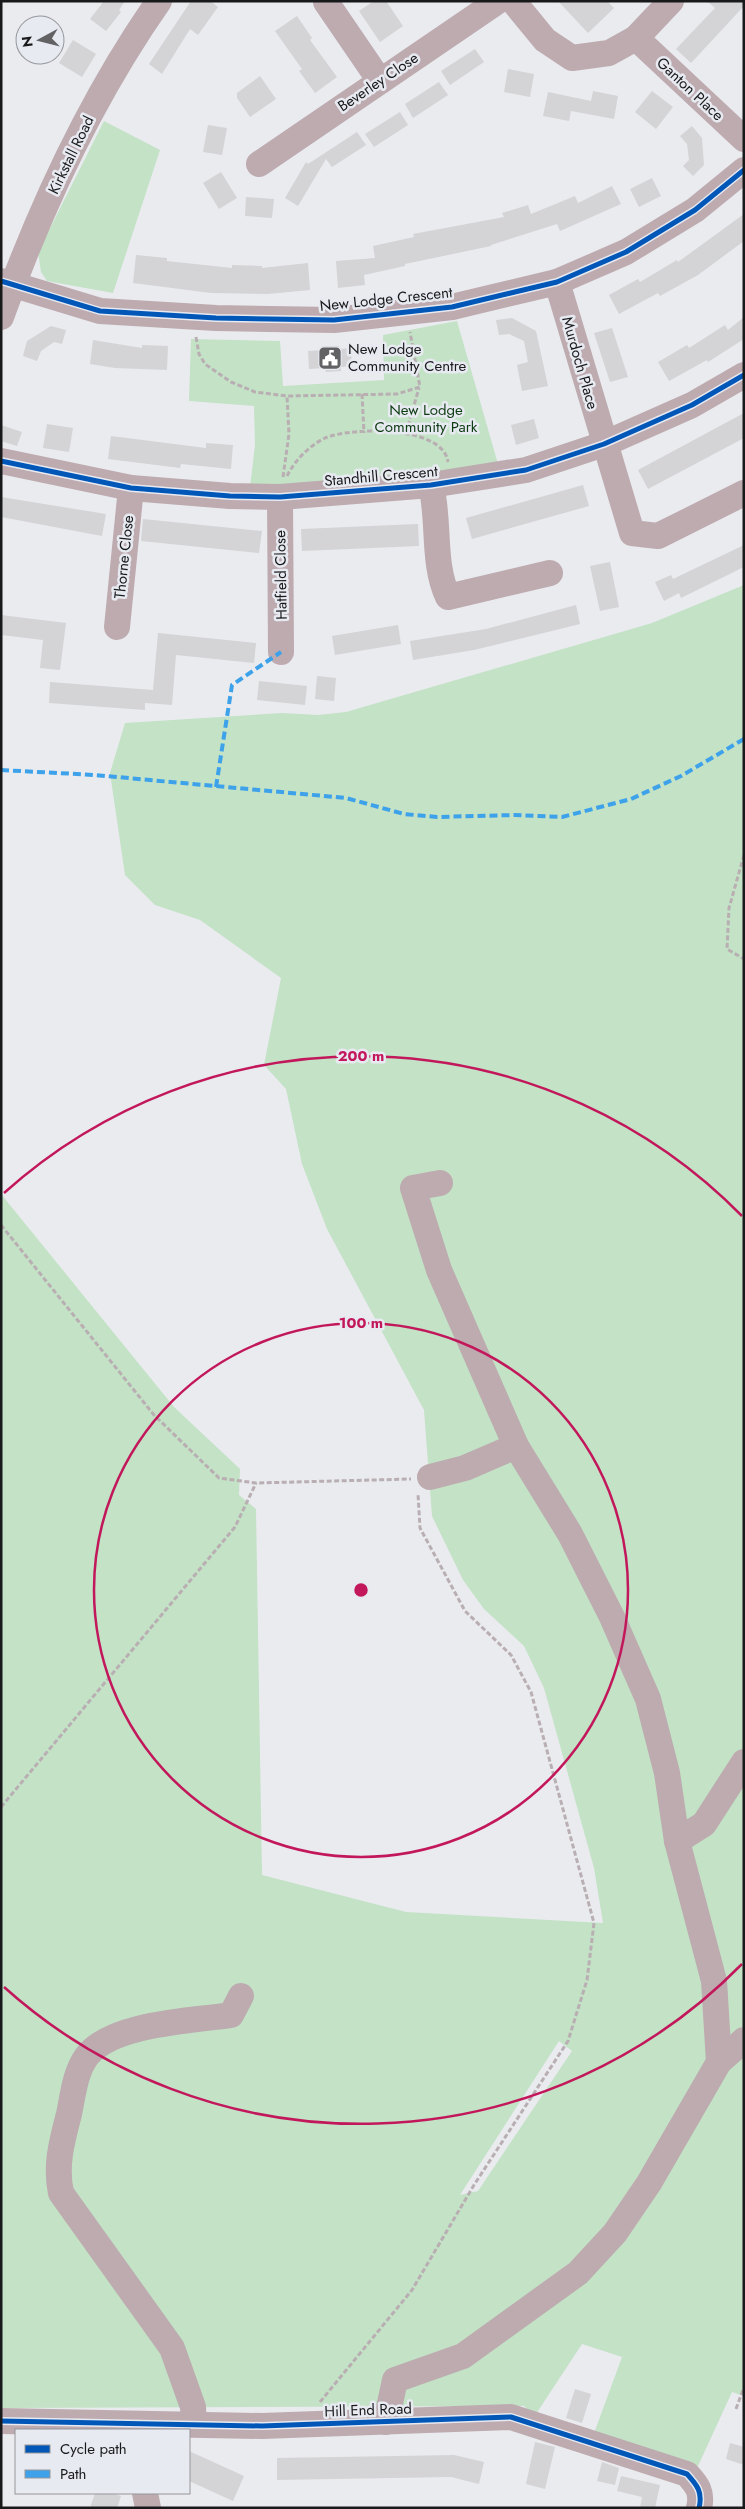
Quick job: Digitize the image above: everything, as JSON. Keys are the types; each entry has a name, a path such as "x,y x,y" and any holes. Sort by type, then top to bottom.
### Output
{"street":[{"name":"Kirkstall Road","path":"1,318 7,283 68,154 132,39 159,1"},
{"name":"Beverley Close","path":"259,164 498,1"},
{"path":"513,1 545,40 572,58 609,53 636,38 671,1"},
{"path":"326,2 380,81"},
{"name":"Ganton Place","path":"636,38 744,139"},
{"name":"New Lodge Crescent","path":"7,283 100,311 196,316 334,320 452,306 557,282 626,252 695,210 744,170"},
{"name":"Murdoch Place","path":"557,282 632,533 658,536 744,493"},
{"name":"Standhill Crescent","path":"1,461 131,488 230,496 441,484 526,470 604,444 692,405 744,375"},
{"path":"441,484 435,502 441,582 448,597 550,573"},
{"name":"Thorne Close","path":"117,627 131,488"},
{"name":"Hatfield Close","path":"280,492 281,652"},
{"path":"440,1183 413,1188 439,1270 516,1446 570,1534 612,1617 648,1700 667,1773 677,1841 714,1981 719,2062"},
{"path":"421,1482 465,1468 516,1446"},
{"path":"677,1841 704,1824 744,1762"},
{"path":"194,2424 193,2407 172,2348 61,2193 57,2176 58,2160 79,2071 87,2056 104,2039 133,2029 231,2015 241,1996"},
{"path":"386,2422 395,2380 463,2356 578,2273 615,2233 649,2183 719,2062 744,2040"},
{"name":"Hill End Road","path":"1,2421 138,2426 194,2424 309,2425 511,2417 687,2474 698,2485 701,2498 699,2508"},
{"path":"145,2494 148,2508"}],"path":[{"path":"406,433 420,387 407,312"},
{"path":"196,316 196,339 199,354 205,364 231,382 255,392 287,396 397,394 420,387"},
{"path":"362,394 364,433"},
{"path":"280,492 289,434 287,396"},
{"path":"280,492 292,466 316,443 342,433 406,433 431,440 441,446 448,457 441,484"},
{"path":"744,855 729,908 727,949 744,959"},
{"path":"1,1225 154,1415 218,1478 256,1483 421,1482 420,1528 464,1611 512,1655 531,1692 594,1923 587,1980 568,2041 474,2185 412,2290 316,2407 309,2425"},
{"path":"1,1807 235,1527 256,1483"},
{"path":"736,2408 744,2387"}],"green space":[{"path":"104,121 160,150 113,293 47,281 41,272 38,252"},
{"name":"New Lodge Community Park","path":"457,321 498,464 459,470 250,487 255,445 254,406 189,401 191,339 280,341 283,386 384,380 383,335"},
{"path":"744,585 744,2396 732,2392 698,2466 593,2436 622,2357 582,2344 534,2417 524,2406 1,2408 1,1194 174,1407 240,1469 239,1495 256,1509 262,1875 406,1912 603,1923 594,1868 544,1688 524,1646 484,1609 463,1580 432,1516 424,1410 327,1229 302,1164 286,1089 264,1065 281,978 200,920 155,905 125,875 110,773 125,723 282,713 318,715 346,712 652,623","holes":["559,2041 572,2051 478,2191 460,2195"]}],"building":[{"path":"104,1 125,1 119,10 121,12 106,31 90,19"},
{"path":"191,1 210,1 218,7 198,35 190,29 162,74 149,64"},
{"path":"374,1 386,1 403,26 380,42 359,11"},
{"path":"558,1 607,1 614,8 588,33"},
{"path":"707,1 744,1 744,6 691,63 676,49 715,8"},
{"path":"297,16 312,38 310,40 337,77 315,93 299,71 302,69 275,31"},
{"path":"73,40 96,54 82,77 62,65 65,65 65,53"},
{"path":"475,49 484,62 450,85 441,71"},
{"path":"508,69 534,74 530,97 504,92"},
{"path":"260,76 276,99 250,117 237,98 237,93"},
{"path":"439,82 448,95 413,118 405,104"},
{"path":"593,91 618,96 614,119 571,111 569,121 543,116 548,92 591,101"},
{"path":"652,91 673,107 656,129 635,112"},
{"path":"400,112 408,125 374,147 365,134"},
{"path":"208,125 227,128 222,155 203,152"},
{"path":"692,126 702,138 704,165 693,176 683,166 689,160 687,144 680,136"},
{"path":"357,132 366,145 332,167 326,159 298,206 285,198 306,162 308,164"},
{"path":"221,172 237,198 219,209 203,183"},
{"path":"652,178 661,196 639,207 630,189"},
{"path":"612,186 621,204 560,231 557,224 491,246 405,264 405,266 364,275 365,285 338,288 336,261 375,258 373,246 414,237 413,234 504,217 502,213 528,205 531,214 575,196 578,203"},
{"path":"246,197 274,199 272,218 245,216"},
{"path":"744,214 744,241 698,275 660,296 658,293 619,314 609,295 638,279 640,282 677,260 678,262"},
{"path":"136,255 167,258 167,261 232,268 232,265 262,266 262,268 308,263 310,290 268,294 211,293 133,283"},
{"path":"744,317 744,339 708,362 707,360 669,381 658,362 687,345 689,348 725,325 728,330"},
{"path":"512,318 536,331 548,386 522,391 517,365 528,362 524,341 509,334 499,335 496,320"},
{"path":"51,326 66,330 62,344 54,342 41,351 37,361 23,356 27,341"},
{"path":"612,328 628,377 610,382 594,333"},
{"path":"93,340 142,348 142,345 168,346 167,370 115,368 90,364"},
{"name":"New Lodge Community Centre","path":"324,346 339,346 339,349 351,348 352,366 341,367 341,371 326,372 325,368 309,369 308,351 324,350"},
{"path":"744,413 744,438 648,489 638,470"},
{"path":"534,419 539,438 516,445 511,425"},
{"path":"47,424 73,428 69,452 43,448"},
{"path":"1,425 22,432 17,446 1,441"},
{"path":"111,436 206,448 206,443 233,445 231,469 181,464 180,468 108,459"},
{"path":"583,485 589,506 472,539 466,518"},
{"path":"1,497 106,514 102,536 1,517"},
{"path":"143,519 262,531 259,553 141,541"},
{"path":"418,524 419,546 302,551 301,529"},
{"path":"744,545 744,567 681,598 679,593 664,601 655,582 671,575 673,579"},
{"path":"610,562 619,607 600,611 590,566"},
{"path":"576,605 580,624 474,650 413,660 410,641 486,629"},
{"path":"1,615 66,623 60,670 40,668 43,640 1,635"},
{"path":"398,625 401,644 335,655 332,636"},
{"path":"158,633 256,643 254,663 176,655 172,705 145,703 145,710 49,703 50,682 153,690"},
{"path":"317,676 336,678 334,701 315,699"},
{"path":"259,681 307,686 305,705 257,700"},
{"path":"575,2389 591,2394 582,2423 566,2418"},
{"path":"535,2442 555,2447 545,2489 526,2484"},
{"path":"730,2443 744,2447 744,2465 726,2459"},
{"path":"190,2451 244,2476 233,2501 190,2481"},
{"path":"454,2455 484,2462 479,2484 451,2477 277,2480 277,2458"},
{"path":"602,2462 619,2468 615,2485 597,2481"},
{"path":"621,2476 660,2485 655,2508 640,2508 642,2497 617,2491"},
{"path":"95,2494 121,2496 117,2508 90,2508"}],"marked path":[{"path":"216,787 232,685 281,652"},
{"path":"1,770 95,775 346,798 404,814 437,817 515,815 562,817 631,799 681,776 744,739"}],"cycle path":[{"path":"1,281 100,311 216,318 334,320 452,307 557,282 626,252 695,210 744,170"},
{"path":"1,461 131,488 230,496 280,497 431,485 526,470 604,444 692,405 744,375"},
{"path":"1,2421 262,2426 511,2417 687,2474 700,2493 699,2508"}],"place":[{"name":"New Lodge Community Centre","path":"330,358"}]}
